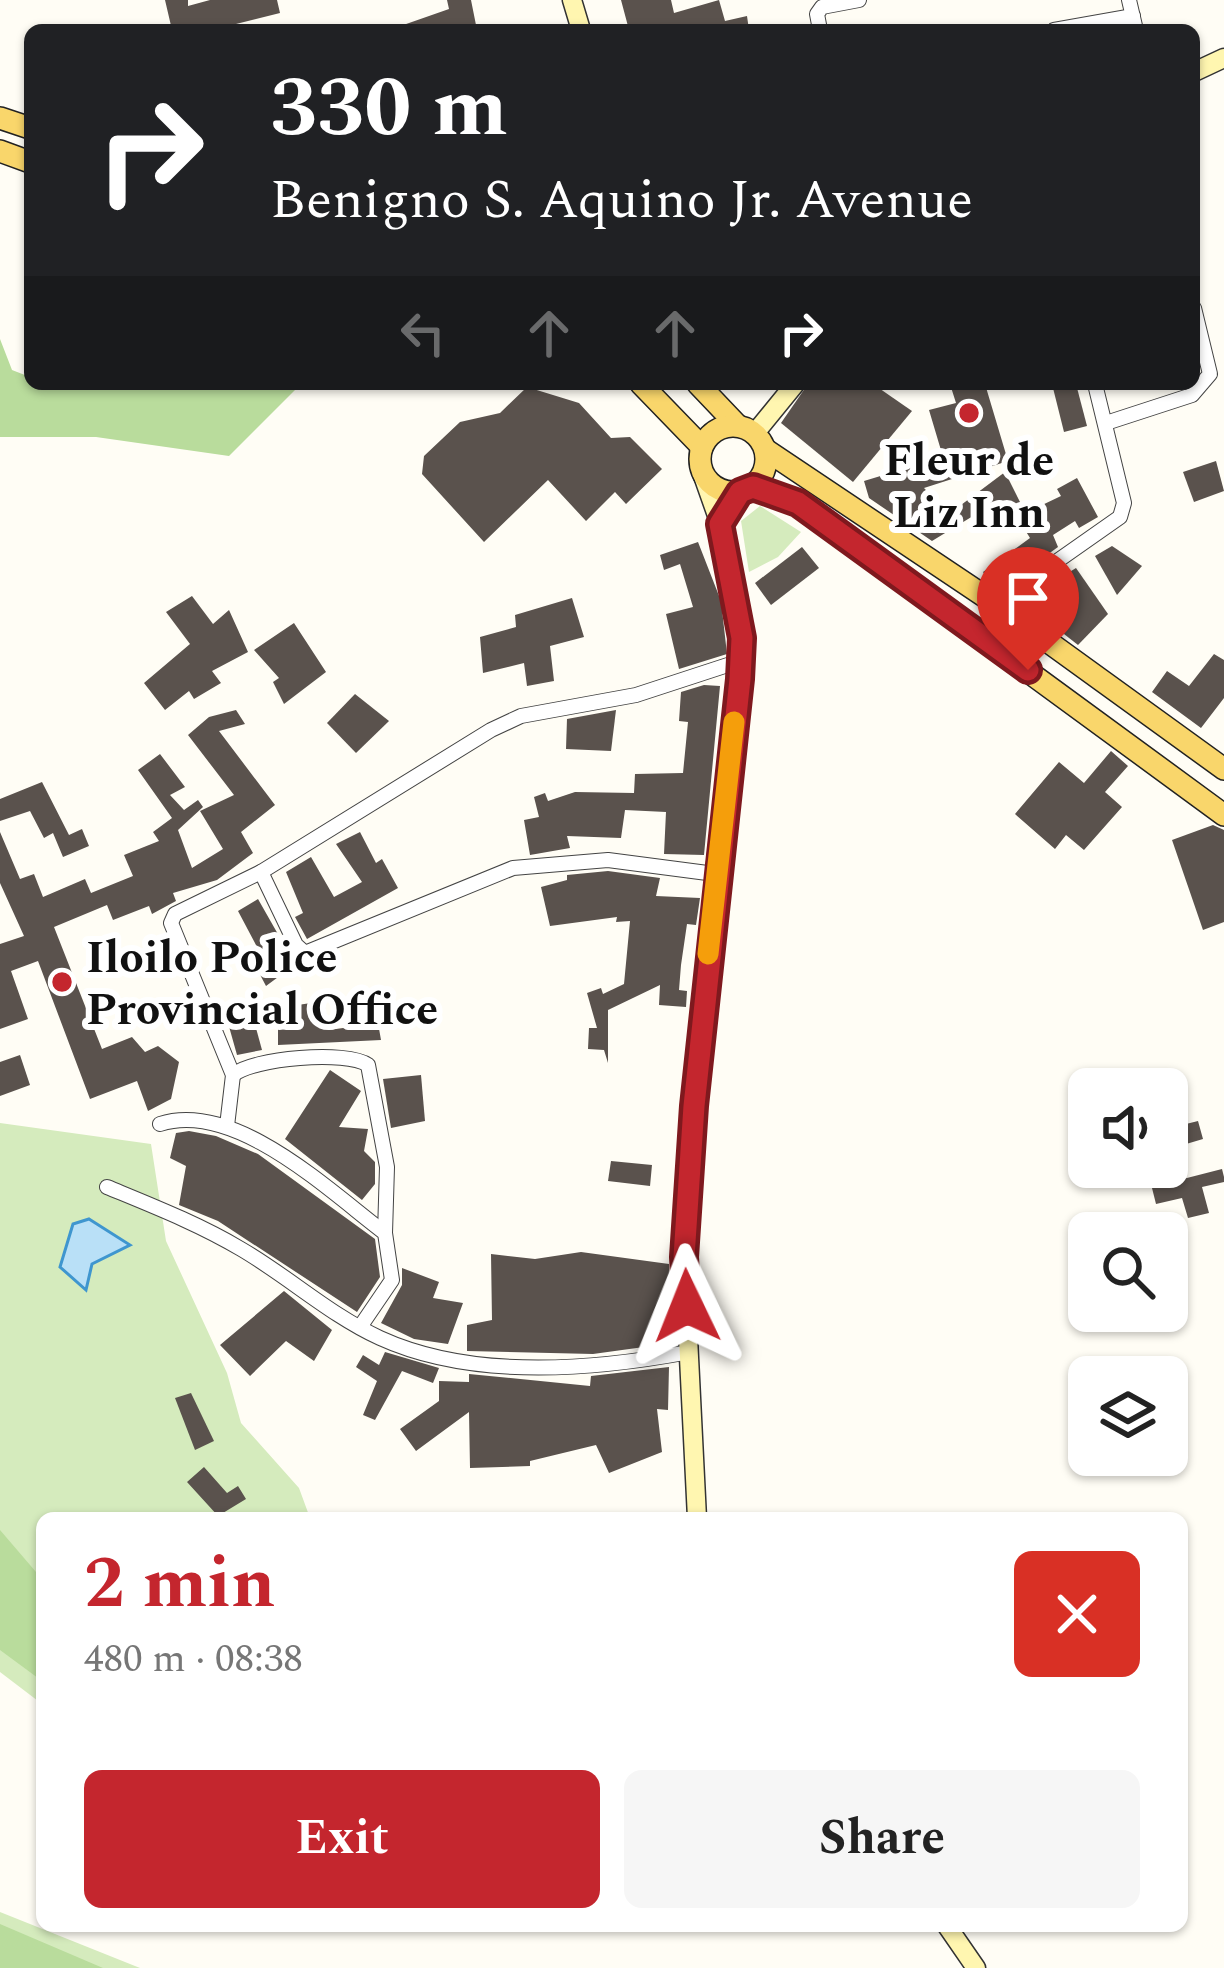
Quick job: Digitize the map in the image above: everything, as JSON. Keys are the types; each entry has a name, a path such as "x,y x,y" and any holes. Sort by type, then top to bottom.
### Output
{"main road":[{"path":"647,390 702,447"},
{"path":"709,390 752,436 997,604 1224,769"},
{"path":"752,436 790,390"},
{"path":"697,1512 684,1257 715,874 742,638 720,524 702,472 702,447 716,430 752,436"},
{"path":"720,524 766,464 752,436"},
{"path":"702,472 718,489 747,489 798,503 1224,815"},
{"path":"1052,687 1073,660"},
{"path":"951,1932 976,1968"}],"street":[{"path":"819,24 817,14 822,7 859,0"},
{"path":"1130,0 1135,23"},
{"path":"1200,333 1210,374 1200,388"},
{"path":"997,604 1120,518 1124,503 1097,390"},
{"path":"1106,423 1197,390"},
{"path":"227,1126 233,1076 171,923 180,910 261,872 490,730 521,716 636,695 740,661"},
{"path":"261,872 296,945 305,952 513,868 608,860 715,874"},
{"path":"233,1076 242,1068 271,1061 350,1058 368,1065 387,1168 385,1233 392,1280 360,1327"},
{"path":"160,1124 201,1117 227,1126 385,1233"},
{"path":"107,1187 243,1250 360,1327 425,1354 471,1361 629,1364 689,1352"}],"green space":[{"path":"0,339 12,370 24,375 24,390 295,390 229,456 96,437 0,437"},
{"path":"760,506 801,532 778,557 749,572 741,521"},
{"path":"0,1123 151,1144 166,1241 227,1373 241,1423 299,1488 308,1512 36,1512 36,1699 0,1672"},
{"path":"0,1530 36,1572 36,1677 0,1650"},
{"path":"0,1912 36,1926 36,1932 50,1932 140,1968 0,1968"},
{"path":"0,1924 103,1968 0,1968"}],"water":[{"path":"89,1219 130,1245 92,1264 86,1290 60,1267 73,1224"}],"building":[{"path":"165,0 188,0 188,6 210,0 277,0 280,13 236,24 171,24"},
{"path":"447,0 471,0 476,24 406,24 449,9"},
{"path":"621,0 671,0 674,13 719,0 725,21 747,16 748,24 627,24"},
{"path":"524,390 579,403 611,438 630,437 662,469 626,504 615,492 586,521 548,480 484,542 422,474 424,456 460,422 500,413"},
{"path":"804,390 882,390 912,411 853,482 781,423"},
{"path":"952,390 987,390 1008,461 924,488 949,514 1005,472 1021,504 1002,513 996,502 932,541 869,498 864,481 943,457 929,410 956,403"},
{"path":"1054,390 1078,390 1087,426 1064,432"},
{"path":"1216,461 1224,491 1194,502 1183,472"},
{"path":"1077,478 1098,517 1079,528 1075,521 1053,535 1058,547 1033,565 996,586 989,581 983,572 1030,538 1017,517 1061,496 1057,489"},
{"path":"698,542 721,601 727,654 679,669 666,614 693,607 680,564 664,570 660,555"},
{"path":"1112,546 1142,566 1117,595 1095,556"},
{"path":"802,547 819,568 771,605 755,583"},
{"path":"1076,568 1108,614 1078,645 1022,601"},
{"path":"192,596 213,624 229,610 248,652 212,671 221,683 194,699 189,691 165,710 144,683 190,644 166,612"},
{"path":"572,598 584,637 550,646 554,681 527,686 524,663 483,673 480,637 516,627 515,615"},
{"path":"294,623 326,672 284,704 273,682 279,678 254,650"},
{"path":"1214,654 1224,660 1224,698 1201,728 1152,692 1167,671 1189,686"},
{"path":"720,686 704,855 664,854 666,812 625,810 621,838 567,836 570,848 530,855 524,820 539,817 534,797 545,793 548,801 575,792 634,793 635,774 683,773 688,722 679,721 681,692"},
{"path":"355,694 389,721 356,753 327,723"},
{"path":"236,710 245,724 219,731 275,805 241,832 253,853 217,880 173,893 176,901 152,914 149,906 113,920 107,905 54,927 102,1049 132,1037 145,1052 158,1046 179,1062 171,1099 148,1111 137,1081 90,1099 38,961 11,971 28,1019 0,1029 0,944 24,936 0,883 0,832 20,879 34,874 43,897 85,879 91,893 133,876 124,855 159,841 153,832 172,818 138,770 160,754 185,787 170,795 184,810 198,800 203,807 178,830 192,868 223,849 200,811 234,795 188,735 209,717"},
{"path":"616,710 611,751 566,749 567,719"},
{"path":"1111,751 1128,766 1105,792 1122,807 1084,850 1066,835 1055,849 1015,814 1059,762 1084,783"},
{"path":"42,782 69,835 82,829 89,846 63,857 53,833 44,838 30,811 0,821 0,799"},
{"path":"1213,825 1224,830 1224,922 1203,930 1172,840"},
{"path":"360,832 376,863 382,859 398,888 307,939 295,917 303,913 286,872 311,857 334,897 362,882 336,844"},
{"path":"608,871 660,878 656,896 700,898 696,925 687,924 681,965 679,990 687,991 686,1007 659,1005 660,985 608,1010 608,1063 604,1050 588,1049 589,1028 597,1028 587,993 601,988 603,994 624,984 630,921 616,922 617,917 550,926 541,887 567,880 567,875"},
{"path":"258,899 283,943 277,947 289,969 266,986 256,967 265,962 238,911"},
{"path":"324,1001 329,1030 378,1023 381,1040 278,1045 278,1008"},
{"path":"253,1017 262,1050 237,1055 228,1023"},
{"path":"20,1055 30,1085 0,1096 0,1062"},
{"path":"330,1070 361,1091 339,1127 368,1129 364,1151 375,1162 375,1184 362,1200 285,1139"},
{"path":"421,1075 425,1121 391,1128 383,1079"},
{"path":"1198,1121 1203,1139 1188,1143 1188,1124"},
{"path":"176,1133 216,1136 258,1154 375,1239 380,1277 357,1312 218,1221 179,1205 186,1166 170,1158"},
{"path":"611,1161 652,1165 650,1186 608,1181"},
{"path":"1222,1169 1224,1182 1202,1187 1209,1213 1188,1218 1182,1198 1156,1204 1152,1188 1188,1188 1188,1178"},
{"path":"581,1252 669,1264 673,1343 593,1354 467,1351 467,1325 492,1320 491,1254 535,1259"},
{"path":"402,1268 439,1282 433,1298 463,1303 448,1344 414,1339 381,1323 402,1285"},
{"path":"284,1291 332,1330 314,1361 286,1341 250,1376 220,1345"},
{"path":"385,1352 439,1368 433,1383 402,1371 375,1420 363,1415 377,1381 356,1367 363,1355 379,1365"},
{"path":"669,1367 668,1410 657,1409 662,1452 609,1473 596,1445 530,1461 530,1466 470,1468 469,1412 416,1451 400,1429 439,1401 439,1381 469,1382 469,1374 590,1386 591,1376"},
{"path":"191,1393 214,1441 195,1450 175,1398"},
{"path":"204,1467 227,1493 238,1486 246,1499 225,1512 214,1512 187,1482"}],"slow traffic":[{"path":"708,954 734,722"}],"place":[{"name":"Fleur de Liz Inn","path":"969,413"},
{"name":"Iloilo Police Provincial Office","path":"62,982"}],"route":[{"path":"687,1306 684,1257 694,1106 721,820 740,679 742,638 720,524 730,504 740,492 753,487 798,503 1028,670"}]}
